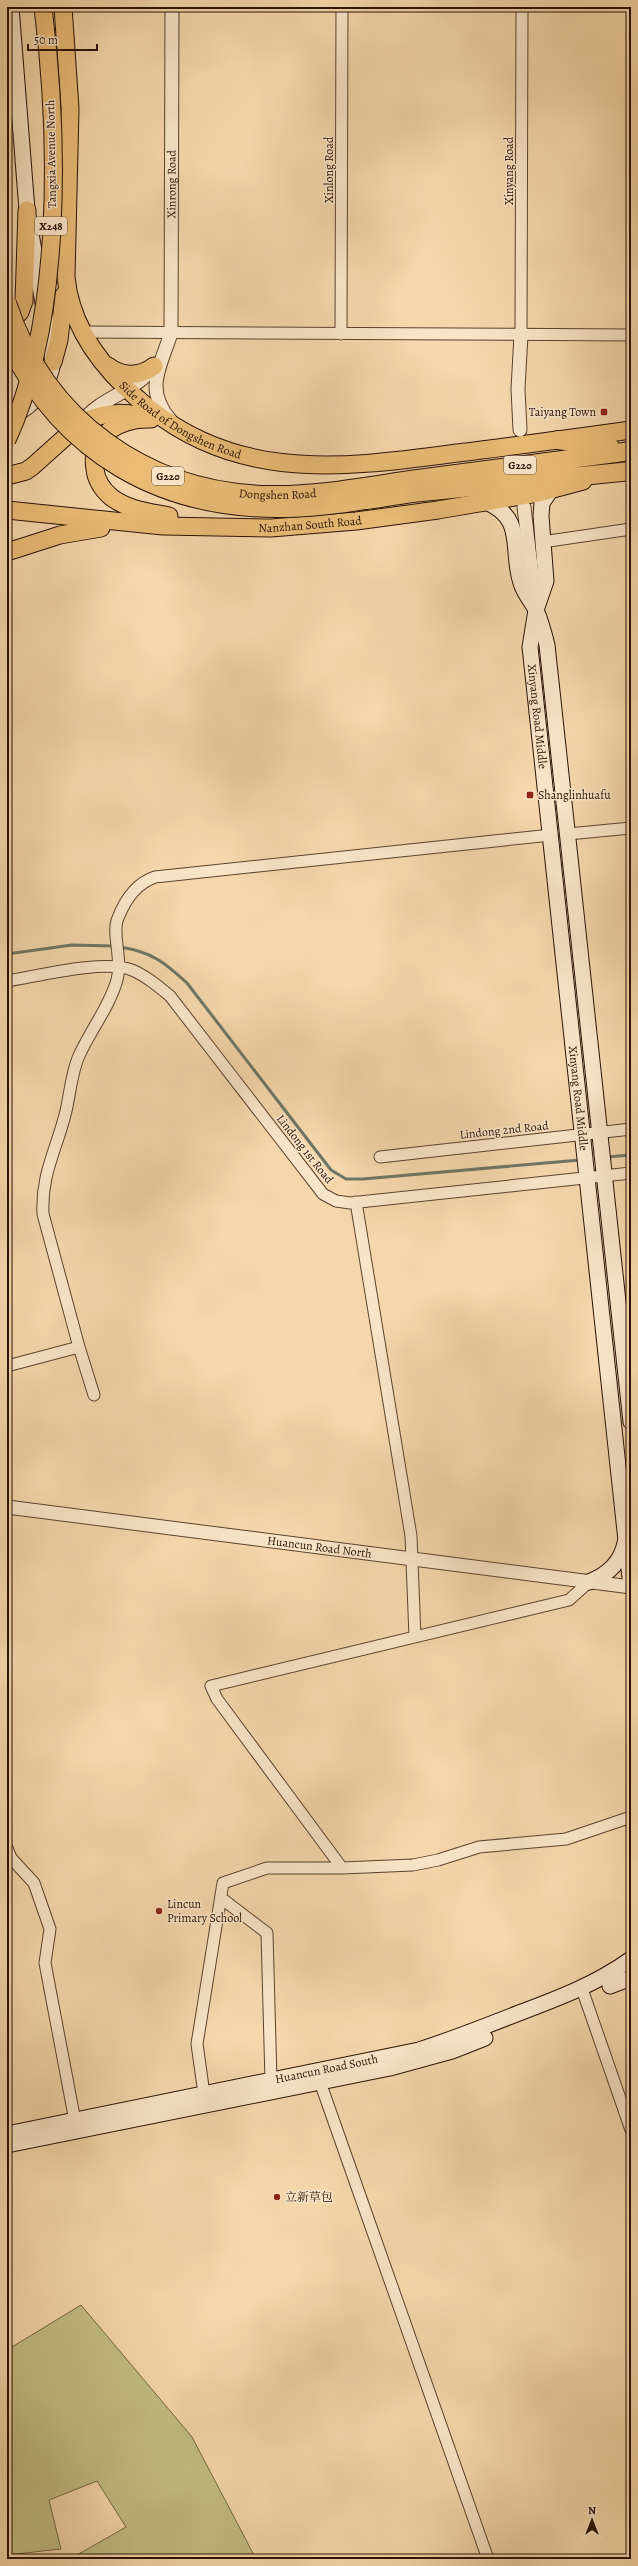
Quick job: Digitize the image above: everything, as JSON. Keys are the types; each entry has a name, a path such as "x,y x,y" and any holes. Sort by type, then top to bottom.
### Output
{"highway":[{"name":"Dongshen Road","path":"7,303 26,350 50,388 66,406 106,443 142,465 164,475 216,490 269,495 502,482 610,474 631,471"},
{"name":"Dongshen Road","path":"7,340 25,374 61,421 111,463 153,486 205,502 259,508 320,506 411,487 631,450"},
{"path":"558,440 631,450"}],"main road":[{"path":"11,7 27,210 53,362"},
{"name":"Tangxia Avenue North","path":"7,440 30,378 42,323 49,266 52,136 44,7"},
{"name":"Side Road of Dongshen Road","path":"63,7 70,108 66,277 73,311 84,332 105,363 127,389 177,428 198,440 235,454 255,459 312,466 379,464 631,430"},
{"path":"7,325 20,312 24,301 27,210"},
{"path":"7,419 20,412 39,397 50,375 59,340 66,277"},
{"path":"105,363 120,373 131,374 144,373 157,362"},
{"path":"7,476 26,471 81,423 100,415 127,413 177,428"},
{"path":"151,419 123,422 107,431 97,445 94,457 96,476 111,496 131,508 148,512 211,522 271,528"},
{"name":"Nanzhan South Road","path":"7,510 163,526 271,528 356,521 486,502 551,490 610,474"},
{"path":"536,610 546,581 542,542 542,503 551,490"},
{"path":"486,502 495,505 506,514 512,525 521,582 536,610"},
{"path":"7,552 81,530 114,527 163,526"},
{"name":"Xinyang Road Middle","path":"536,610 547,645 631,1422"},
{"name":"Xinyang Road Middle","path":"536,610 530,647 631,1587"},
{"path":"589,1582 603,1575 615,1565 622,1553 626,1538"},
{"path":"608,1981 631,1946"},
{"name":"Huancun Road South","path":"608,1981 631,1960"},
{"name":"Huancun Road South","path":"7,2134 74,2121 320,2082 390,2068 452,2051 631,1972"},
{"path":"608,1981 631,1978"},
{"name":"Huancun Road South","path":"7,2145 205,2100 271,2081 419,2050 583,1994"}],"street":[{"name":"Xinrong Road","path":"157,362 171,333 172,7"},
{"name":"Xinlong Road","path":"341,334 342,7"},
{"name":"Xinyang Road","path":"521,334 522,7"},
{"path":"84,332 631,335"},
{"path":"520,430 518,389 521,334"},
{"path":"81,423 92,411 142,379 157,362"},
{"path":"157,362 157,392 168,418 177,428"},
{"name":"Xinyang Road Middle","path":"524,507 536,610"},
{"path":"542,542 631,529"},
{"path":"568,834 631,828"},
{"path":"94,1395 79,1347 43,1214 44,1180 66,1112 72,1075 78,1058 117,982 120,967 120,954 116,934 118,918 134,890 143,881 155,877 550,835"},
{"path":"7,981 82,968 120,967"},
{"name":"Lindong 1st Road","path":"120,967 143,976 170,996 323,1194 336,1201 356,1202 604,1169 631,1173"},
{"name":"Lindong 2nd Road","path":"380,1157 583,1139 600,1137 631,1129"},
{"path":"356,1202 411,1536 415,1637"},
{"path":"7,1366 79,1347"},
{"name":"Huancun Road North","path":"7,1507 631,1587"},
{"path":"342,1868 217,1699 210,1686 569,1600 589,1582"},
{"path":"205,2100 197,2044 223,1883 267,1868 342,1868 413,1865 438,1860 479,1847 566,1839 631,1817"},
{"path":"7,1848 11,1858 34,1884 50,1929 45,1963 74,2121"},
{"path":"221,1898 266,1933 271,2081"},
{"path":"583,1994 631,2130"},
{"path":"320,2082 488,2559"}],"shaded area":[{"path":"81,2305 192,2437 256,2559 78,2559 77,2555 126,2527 97,2481 49,2500 61,2549 7,2555 7,2350"}],"waterway":[{"path":"7,954 72,945 114,946"},
{"path":"120,947 141,952 157,959 187,983 331,1170 346,1179 363,1179 580,1160"},
{"path":"607,1157 631,1155"}],"place":[{"name":"Taiyang Town","path":"604,412"},
{"name":"Shanglinhuafu","path":"530,795"},
{"name":"Lincun Primary School","path":"159,1911"},
{"name":"立新草包","path":"277,2197"}]}
